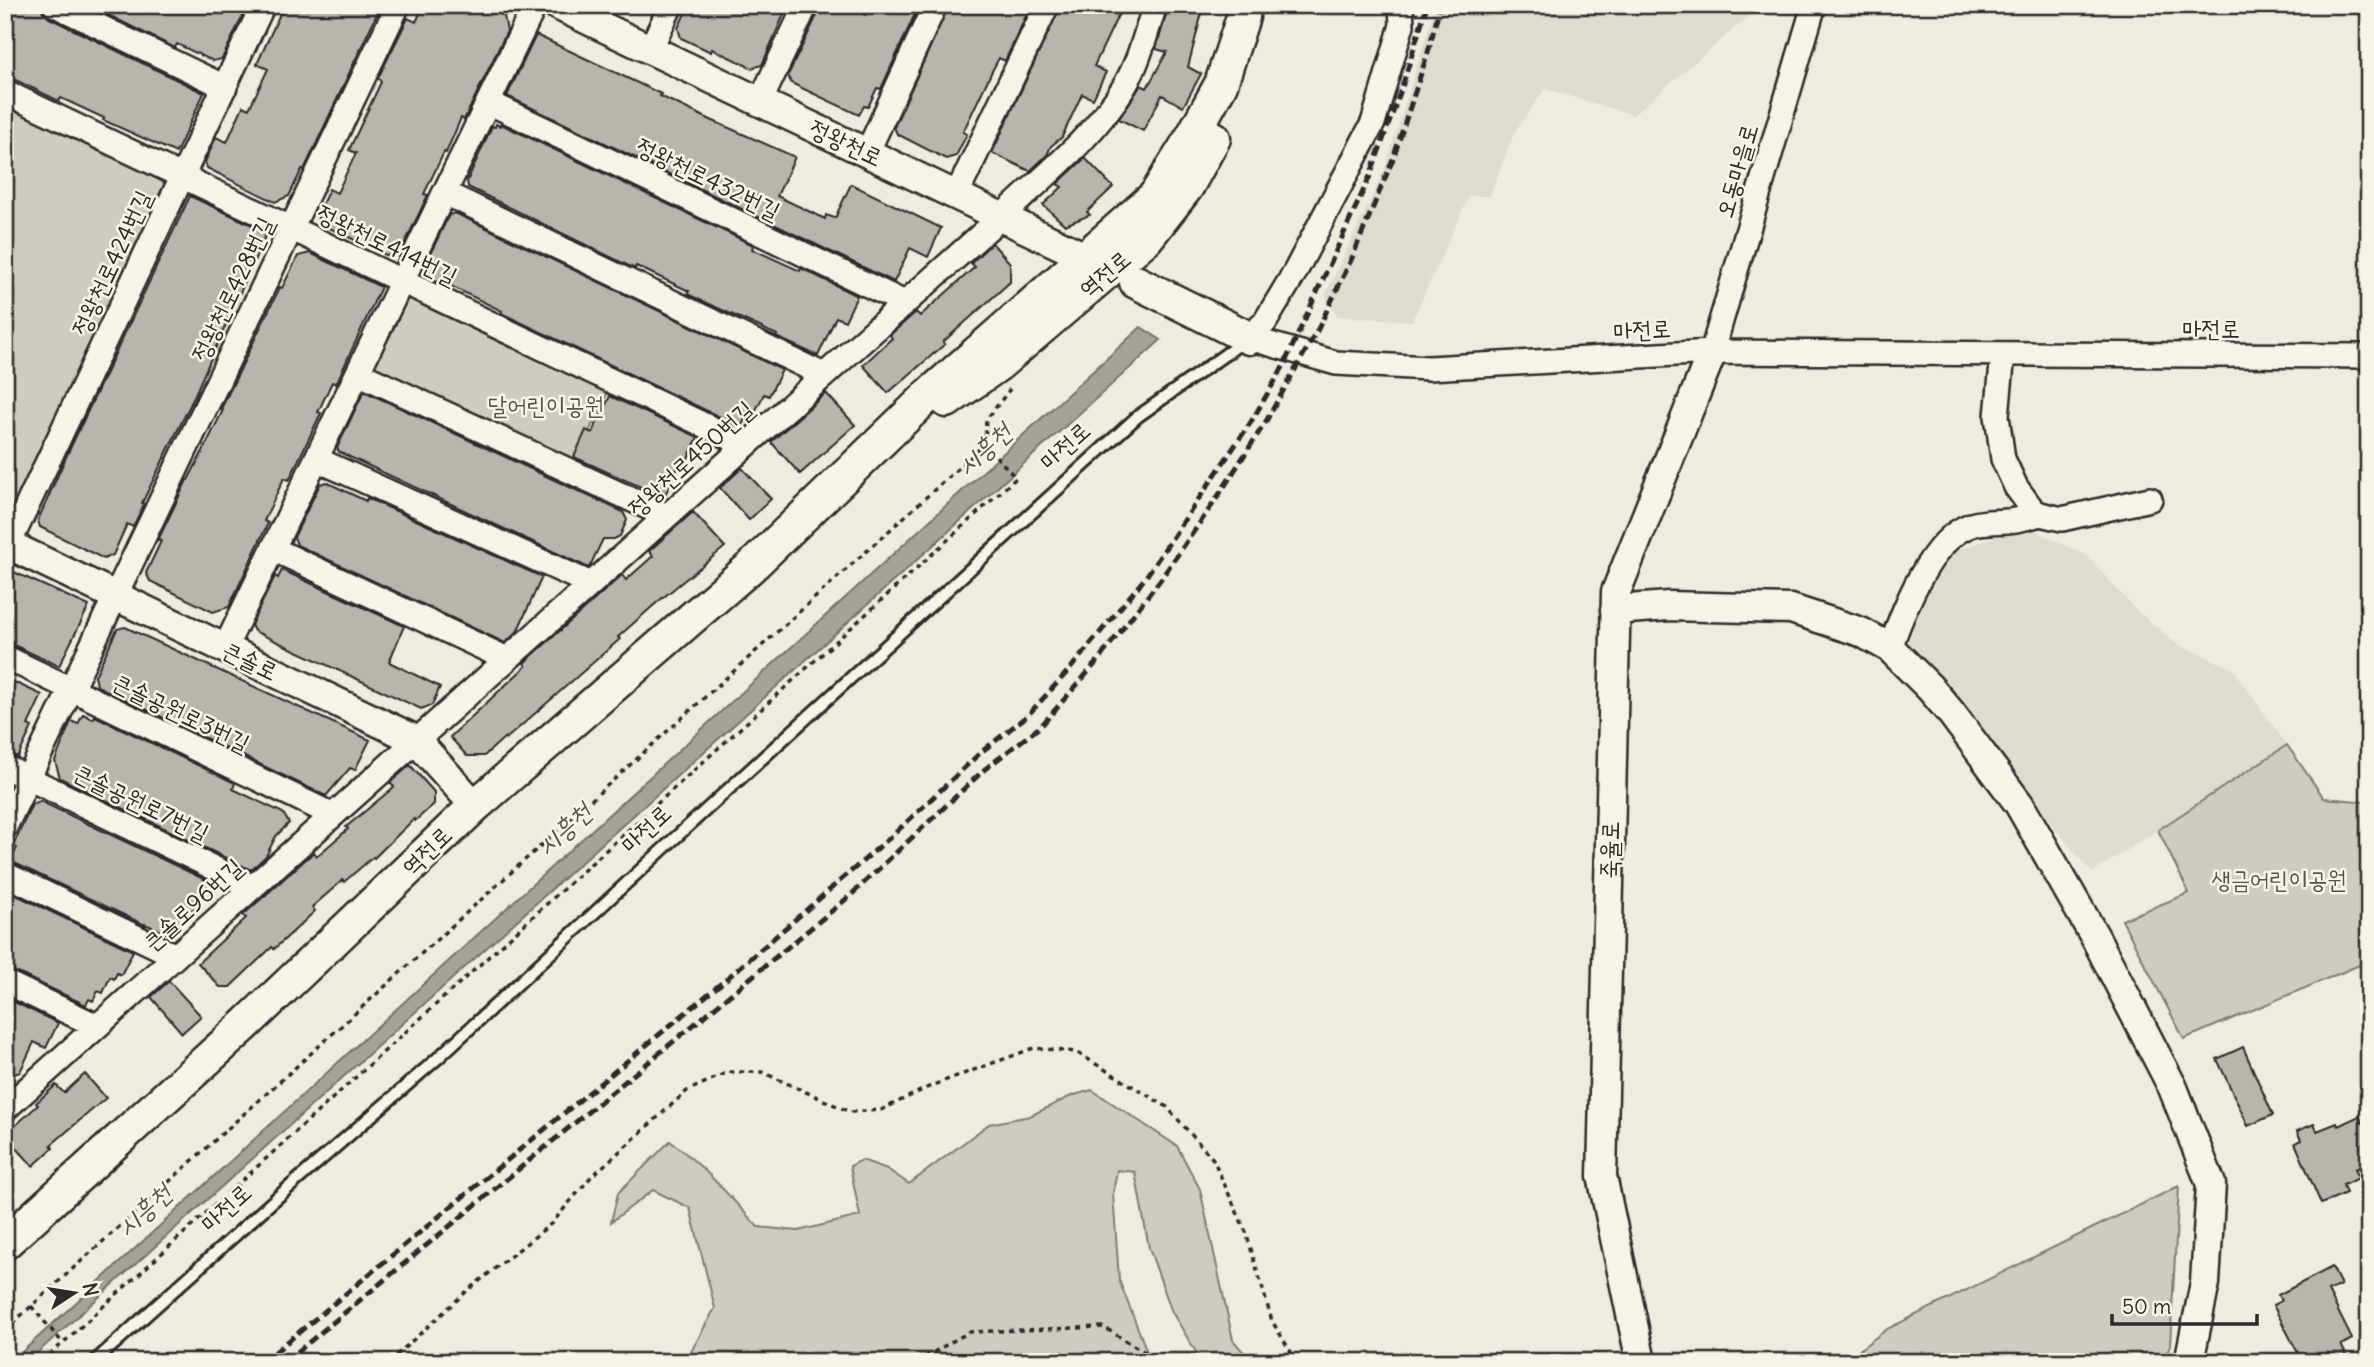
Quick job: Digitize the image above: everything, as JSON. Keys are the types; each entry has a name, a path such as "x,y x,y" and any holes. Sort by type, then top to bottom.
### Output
{"main road":[{"name":"역전로","path":"1110,270 1221,84 1243,17 1244,5"},
{"name":"역전로","path":"5,1243 244,1026 475,806 752,566 855,467 998,365 1146,238 1187,187 1231,107 1247,60 1257,5"},
{"path":"1110,270 1250,338"}],"street":[{"path":"55,5 225,87"},
{"name":"정왕천로424번길","path":"7,543 263,5"},
{"name":"정왕천로428번길","path":"5,827 398,5"},
{"path":"225,648 535,5"},
{"name":"정왕천로","path":"557,5 1110,270"},
{"path":"650,50 671,5"},
{"path":"760,102 806,5"},
{"path":"867,153 935,5"},
{"path":"956,196 1047,5"},
{"name":"정왕천로450번길","path":"416,740 1001,217 1092,130 1124,86 1137,60 1155,5"},
{"path":"1250,338 1265,322 1295,272 1373,123 1402,25 1401,5"},
{"name":"오동마을로","path":"1712,352 1814,5"},
{"name":"정왕천로414번길","path":"5,92 746,445"},
{"name":"정왕천로432번길","path":"488,102 905,303"},
{"path":"445,192 824,375"},
{"name":"마전로","path":"1250,338 1336,363 1429,368 1712,352 2369,356"},
{"name":"죽율로","path":"1642,1362 1602,1177 1616,592 1712,352"},
{"path":"2003,354 1997,416 2003,458 2017,487 2034,510 2054,519 2071,518 2150,499"},
{"path":"358,373 667,516"},
{"path":"316,459 591,584"},
{"path":"1890,649 1914,590 1932,559 1951,537 1970,525 2012,521 2040,514"},
{"name":"큰솔로","path":"7,543 416,740 475,806"},
{"path":"274,549 507,659"},
{"path":"1615,610 1669,606 1791,610 1861,632 1890,649 1952,713 2019,804 2095,937 2173,1088 2211,1184 2205,1283 2189,1362"},
{"name":"큰솔공원로3번길","path":"5,657 333,815"},
{"name":"큰솔로96번길","path":"10,1098 97,1026 416,740"},
{"name":"큰솔공원로7번길","path":"5,767 253,887"},
{"path":"5,874 176,956"},
{"path":"5,982 97,1026"}],"lane":[{"name":"마전로","path":"94,1362 438,1058 685,828 1137,416 1250,338"}],"path":[{"path":"41,1362 1016,478 985,444 986,420 1016,382"},
{"path":"5,1330 985,444"},
{"path":"389,1362 468,1290 552,1223 590,1178 687,1091 728,1072 762,1072 850,1112 881,1110 933,1085 1034,1048 1076,1052 1167,1107 1213,1159 1246,1232 1272,1321 1297,1362"},
{"path":"32,1306 63,1343"},
{"path":"916,1362 969,1332 1103,1327 1150,1355 1155,1362"}],"shaded area":[{"path":"1436,5 1762,5 1633,115 1545,89 1514,133 1490,196 1469,196 1412,321 1337,316 1325,295 1384,171"},
{"path":"1141,327 1161,340 27,1362 11,1362"},
{"path":"2025,526 2087,556 2134,608 2177,644 2232,668 2287,745 2092,873 1907,647 1924,593 1956,551"}],"green space":[{"path":"5,99 175,178 9,520 5,518"},
{"name":"달어린이공원","path":"409,294 609,390 573,465 374,370 371,361 399,297"},
{"name":"생금어린이공원","path":"2287,745 2324,798 2369,802 2369,961 2184,1039 2122,920 2189,893 2158,830"},
{"path":"1092,1090 1177,1146 1200,1189 1233,1340 1252,1362 1202,1362 1172,1312 1149,1248 1135,1172 1117,1170 1113,1193 1119,1280 1151,1362 1071,1362 1061,1351 1046,1362 677,1362 687,1359 715,1308 690,1208 653,1190 611,1222 618,1193 670,1141 705,1171 758,1227 798,1231 860,1216 850,1166 862,1160 887,1169 909,1184 989,1124 1030,1116 1071,1096"},
{"path":"2179,1186 2170,1345 2163,1362 1843,1362 1887,1329"}],"building":[{"path":"14,5 41,5 49,18 204,93 176,153 61,98 59,101 5,75 5,24"},
{"path":"88,5 244,5 246,9 222,59 213,61 177,44 175,48"},
{"path":"284,5 381,5 304,170 302,169 289,196 275,202 207,168 205,162 216,137 227,142 243,106 249,109 268,69 257,64"},
{"path":"424,5 482,5 504,16 507,31 464,120 461,118 446,153 444,152 424,194 428,195 401,251 388,256 319,223 317,215 329,189 337,193 356,153 349,150 381,82 378,78 408,18 416,22"},
{"path":"689,5 788,5 762,65 752,68 681,38 678,28"},
{"path":"822,5 846,5 865,15 870,5 919,5 881,89 877,88 868,107 864,106 859,115 791,83 788,75"},
{"path":"949,5 1031,5 1005,61 999,58 992,71 963,132 967,134 956,156 946,159 897,134 894,127"},
{"path":"1061,5 1123,5 1094,66 1106,72 1093,99 1082,94 1062,137 1030,171 992,153"},
{"path":"1169,5 1204,5 1188,67 1201,74 1183,107 1162,95 1143,131 1119,119 1141,85 1147,88 1167,52 1156,49"},
{"path":"536,35 661,94 660,96 795,157 777,196 825,219 826,215 835,218 851,184 941,228 928,257 910,248 894,282 507,96"},
{"path":"496,124 501,124 753,245 752,249 800,271 801,268 857,296 845,321 836,317 818,356 687,294 689,291 636,266 635,269 468,187 467,181 492,126 495,127"},
{"path":"1085,158 1113,187 1087,212 1090,215 1065,225 1043,205 1062,187 1057,184"},
{"path":"190,196 267,232 133,527 127,524 113,555 104,559 40,527 38,520"},
{"path":"455,213 782,370 769,396 764,394 754,414 749,412 741,427 501,313 502,311 451,286 450,288 424,276 422,271 449,215"},
{"path":"992,243 1010,263 1010,282 943,342 945,344 888,393 863,365 892,338 890,335 916,312 920,316 975,267 971,263"},
{"path":"310,253 381,287 336,384 332,382 318,412 321,413 289,480 284,478 264,521 268,523 229,607 213,612 150,581 146,573 161,541 158,540 280,287 282,288 298,256"},
{"path":"366,392 623,512 627,520 620,536 603,539 589,568 339,452 337,448 363,393"},
{"path":"826,393 855,425 800,474 771,442"},
{"path":"610,396 698,437 686,463 681,461 666,493 656,488 654,493 574,457 586,430 592,433"},
{"path":"742,468 771,499 749,520 720,488"},
{"path":"326,482 542,577 517,632 505,643 297,545 294,537 320,484"},
{"path":"693,512 725,547 654,605 618,637 620,639 506,739 505,737 484,756 467,756 450,737 526,666 524,663 622,575 626,580 653,556 649,551"},
{"path":"5,568 89,606 59,666 5,641"},
{"path":"282,570 404,626 389,662 440,687 432,705 421,709 254,631 251,625 275,576 278,578"},
{"path":"125,627 370,740 355,770 350,768 326,796 97,686 95,676 117,629"},
{"path":"5,678 42,695 28,725 32,727 18,757 5,751"},
{"path":"83,714 93,719 95,716 235,783 233,789 283,813 289,823 276,836 266,856 251,870 60,778 55,761 71,721 78,724"},
{"path":"410,765 434,792 434,804 415,821 414,819 374,858 312,907 315,911 230,987 220,987 198,963 246,918 243,915 314,852 317,856 348,829 346,827 394,787 390,783"},
{"path":"40,801 208,881 193,911 187,909 177,931 166,933 145,925 10,861 17,848 13,846 32,804"},
{"path":"12,893 133,951 121,975 117,973 114,979 110,977 103,993 98,991 93,1001 89,999 86,1005 5,967 5,906"},
{"path":"169,981 201,1016 182,1033 151,997"},
{"path":"10,1000 58,1023 46,1048 34,1042 20,1072 5,1077 5,1009"},
{"path":"2243,1047 2273,1115 2248,1126 2217,1059"},
{"path":"85,1074 106,1098 51,1145 53,1148 33,1166 5,1135 56,1085 64,1093"},
{"path":"2359,1116 2362,1123 2369,1120 2369,1163 2355,1169 2359,1178 2343,1185 2346,1193 2321,1204 2295,1143 2301,1140 2297,1131 2314,1124 2317,1131 2337,1123 2338,1126"},
{"path":"2332,1267 2341,1285 2328,1291 2352,1339 2341,1345 2350,1362 2310,1362 2305,1352 2299,1355 2273,1305 2281,1301 2278,1295"}],"railway":[{"path":"263,1362 724,981 893,835 980,753 1028,715 1070,669 1145,578 1251,422 1283,367 1370,176 1402,87 1427,5"},
{"path":"285,1362 851,895 985,769 1041,726 1096,663 1160,580 1215,501 1265,423 1318,329 1352,258 1393,159 1429,49 1440,5"}],"water label":[{"name":"시흥천","path":"984,449"},
{"name":"시흥천","path":"564,829"},
{"name":"시흥천","path":"144,1210"}]}
